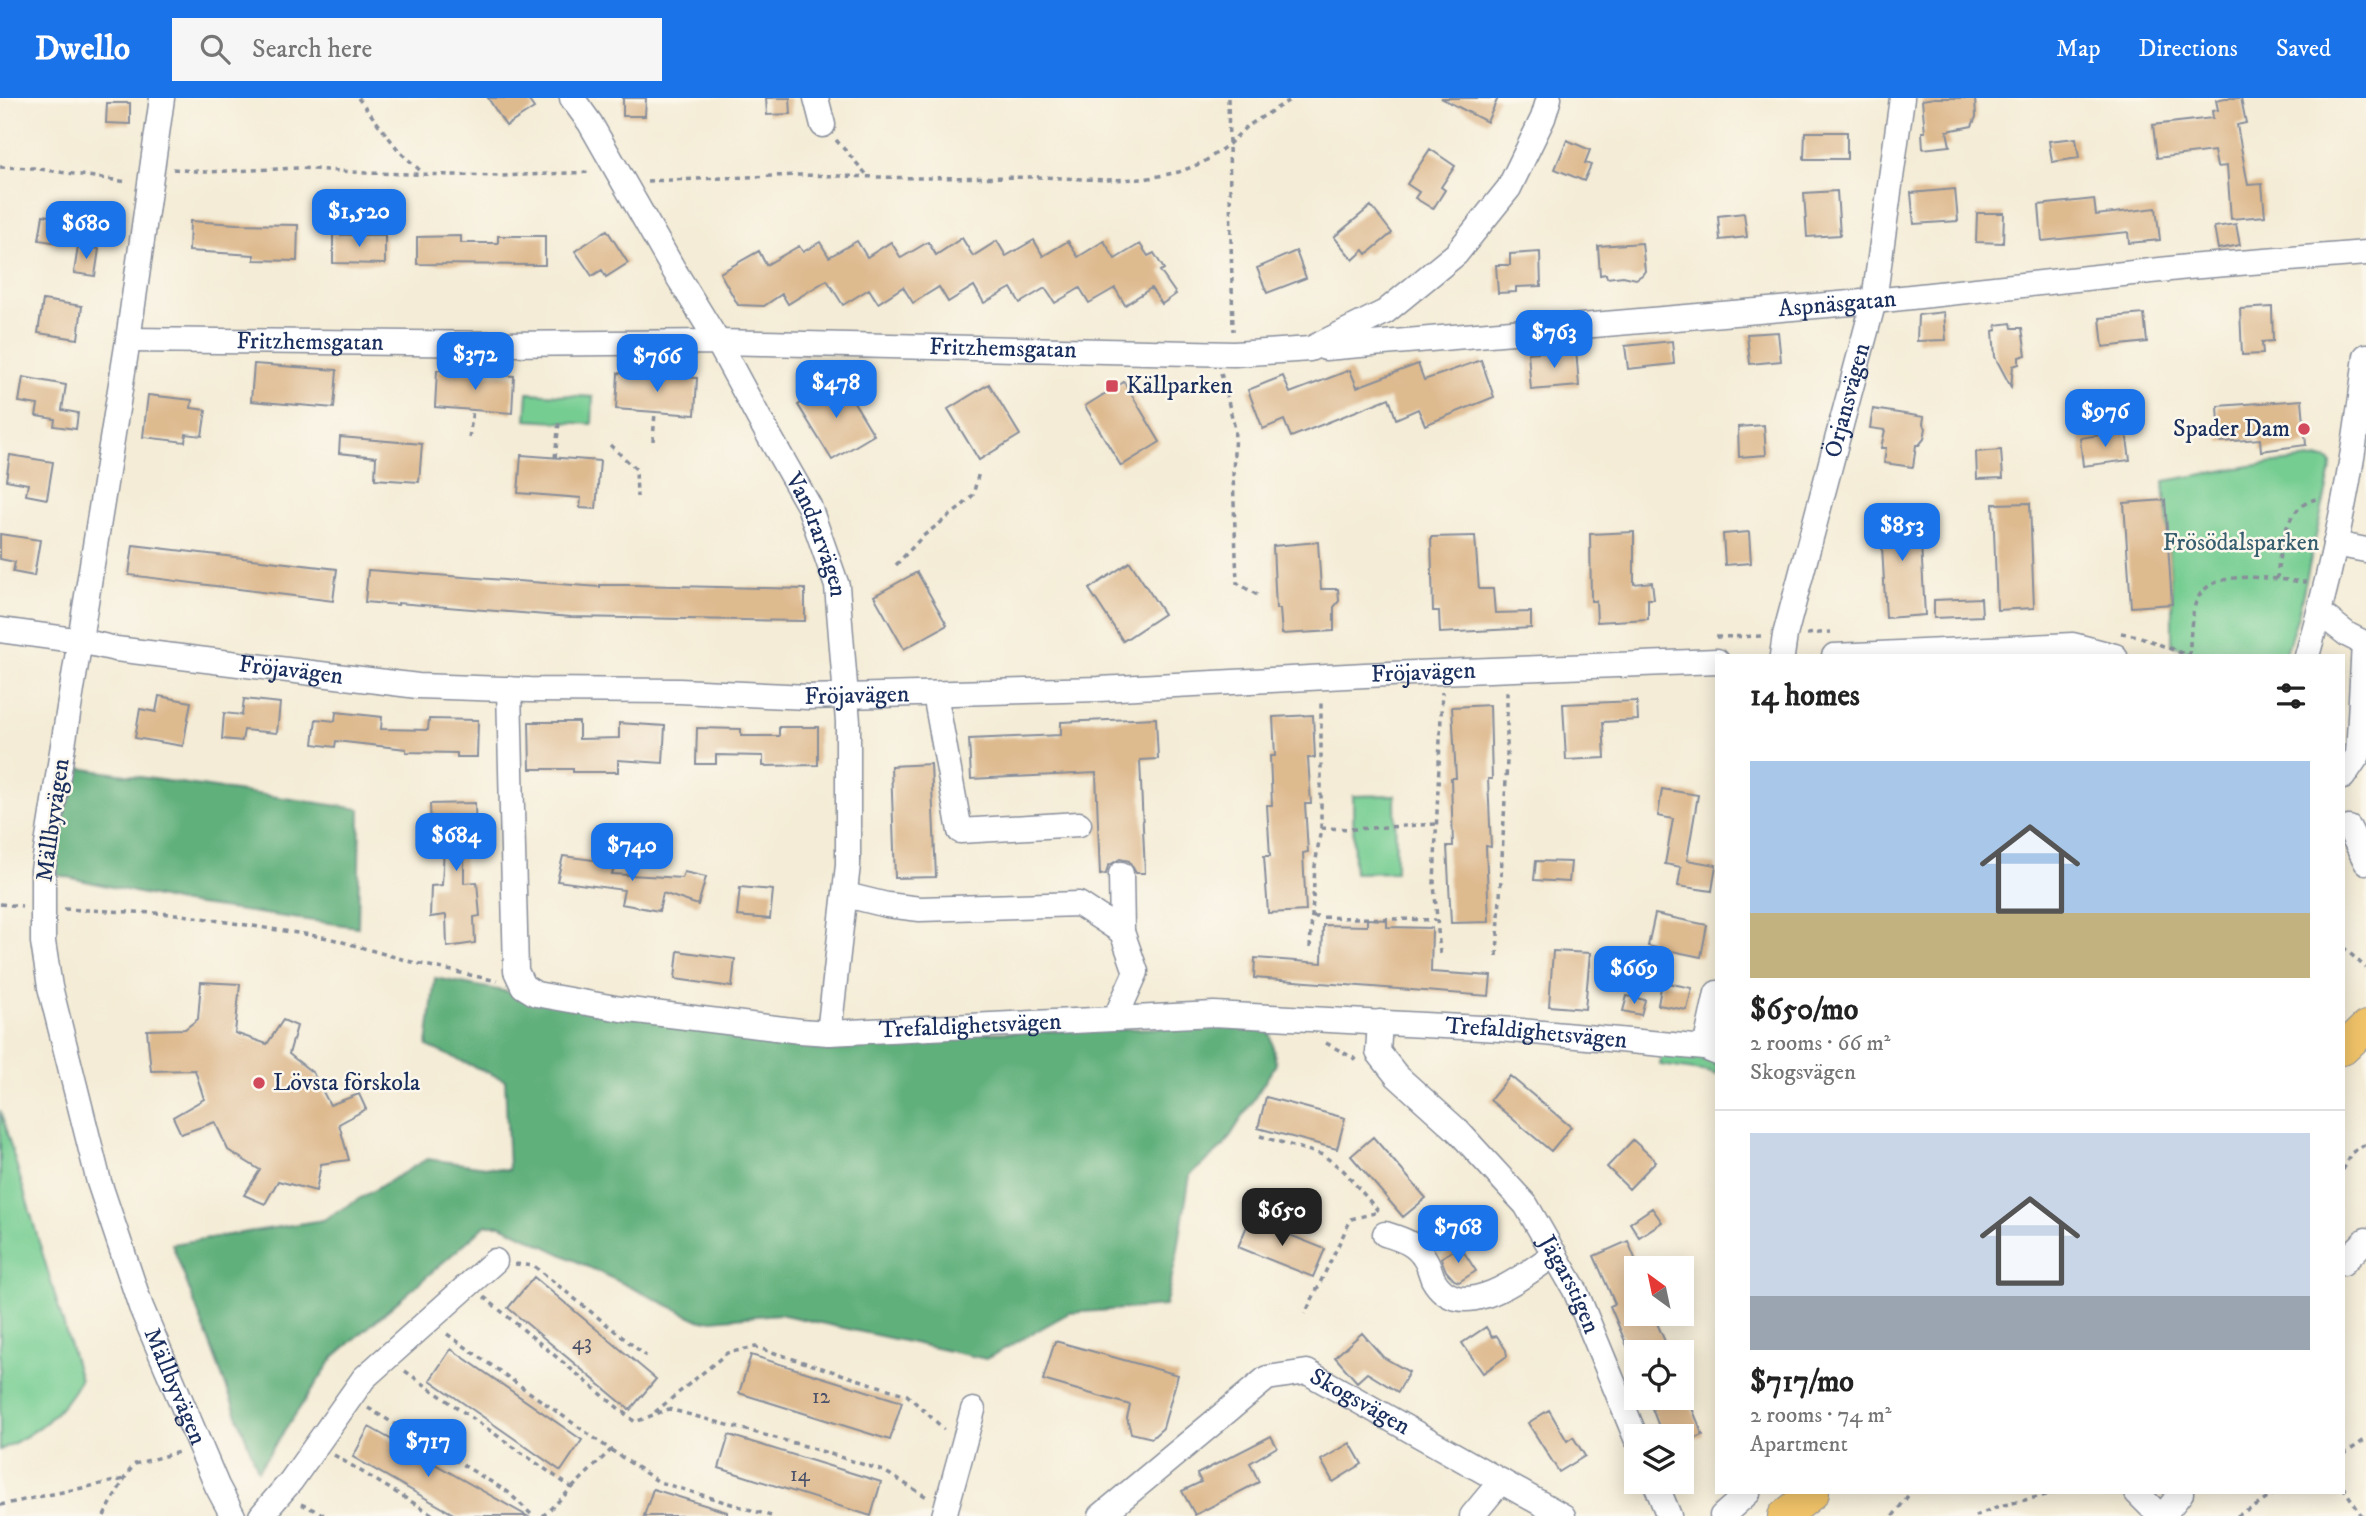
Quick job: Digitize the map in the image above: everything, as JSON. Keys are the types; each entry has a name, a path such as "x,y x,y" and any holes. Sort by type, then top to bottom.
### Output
{"main road":[{"path":"1784,1516 1812,1494"}],"street":[{"name":"Mällbyvägen","path":"162,98 128,341 43,870 43,942 50,987 99,1182 141,1307 233,1516"},
{"name":"Vandrarvägen","path":"572,98 590,122 718,342 809,506 837,586 846,695 848,865 829,1033"},
{"path":"816,98 823,125"},
{"name":"Fritzhemsgatan","path":"128,341 501,344 718,342 1234,354 1310,349 1385,312 1456,254 1508,188 1543,117 1549,98"},
{"name":"Örjansvägen","path":"1783,646 1874,301 1902,98"},
{"name":"Aspnäsgatan","path":"1310,349 1874,301 2188,267 2366,253"},
{"path":"2308,654 2320,612 2344,496 2359,460 2366,359"},
{"path":"2335,544 2366,550"},
{"path":"2320,612 2348,635 2365,643 2358,755 2345,774"},
{"name":"Fröjavägen","path":"0,630 81,641 116,649 430,687 666,691 808,697 1099,689 1507,669 1715,649"},
{"path":"1835,644 1992,653 2073,645 2107,654"},
{"path":"509,689 516,971 523,986"},
{"path":"935,694 960,831 1079,824"},
{"path":"2353,829 2366,862"},
{"path":"1115,1019 1136,972 1122,932 1121,874"},
{"path":"846,895 887,905 920,909 1079,904 1122,932"},
{"name":"Trefaldighetsvägen","path":"523,986 536,994 621,1009 829,1033 1214,1014 1500,1029 1711,1051"},
{"path":"1711,1051 1715,1012"},
{"name":"Jägarstigen","path":"1380,1022 1378,1052 1397,1076 1458,1131 1525,1205 1575,1290 1630,1424"},
{"path":"1385,1234 1415,1246 1426,1259 1432,1277 1441,1289 1455,1297 1483,1298 1504,1288 1555,1254"},
{"path":"2345,1261 2366,1240"},
{"path":"261,1516 364,1378 495,1261"},
{"name":"Skogsvägen","path":"1101,1516 1267,1378 1307,1372 1563,1516"},
{"path":"945,1512 974,1410"},
{"path":"1472,1516 1501,1481"},
{"path":"1660,1494 1669,1516"},
{"path":"1722,1516 1747,1494"},
{"path":"2138,1494 2162,1516 2180,1494"}],"path":[{"path":"358,98 400,152 425,174"},
{"path":"0,167 152,175 300,168 366,173 502,176 592,172 624,181 798,175 1106,180 1144,178 1179,172 1203,162 1229,144 1246,127 1293,98"},
{"path":"823,125 868,176"},
{"path":"469,438 473,410"},
{"path":"653,440 655,412"},
{"path":"555,458 559,422"},
{"path":"610,445 636,469 637,497"},
{"path":"896,565 923,536 973,495 979,472"},
{"path":"2277,580 2282,543 2293,514 2311,499 2344,496"},
{"path":"2189,654 2196,602 2203,591 2218,581 2227,578 2325,584"},
{"path":"2115,631 2138,636 2184,654"},
{"path":"1715,649 1835,644"},
{"path":"1497,956 1507,760 1507,669"},
{"path":"1440,954 1434,884 1442,672"},
{"path":"1310,948 1315,866 1321,828 1322,677"},
{"path":"1321,828 1354,829 1437,824"},
{"path":"0,904 176,914 276,929 329,938 412,962 523,986"},
{"path":"1313,917 1436,920"},
{"path":"2345,949 2366,968"},
{"path":"1260,1136 1323,1155 1344,1171 1379,1212 1350,1219 1305,1314"},
{"path":"2345,1166 2351,1153 2366,1144"},
{"path":"495,1261 534,1266 646,1356"},
{"path":"469,1284 635,1422 669,1409 805,1446 884,1471 945,1512"},
{"path":"429,1321 659,1482 771,1516"},
{"path":"651,1416 727,1353 756,1347 907,1395 963,1446"},
{"path":"386,1358 572,1488"},
{"path":"350,1398 508,1492 533,1516"},
{"path":"2345,1454 2366,1439"},
{"path":"317,1444 435,1516"},
{"path":"104,1516 135,1464 200,1446"},
{"path":"543,1516 611,1450"},
{"path":"0,1505 125,1479"},
{"path":"2345,1490 2362,1516"},
{"path":"280,1494 327,1516"},
{"path":"1893,1516 1909,1494"},
{"path":"1975,1516 1996,1507 2050,1494"},
{"path":"2237,1516 2274,1494"}],"green space":[{"path":"528,393 593,397 592,424 526,420"},
{"name":"Frösödalsparken","path":"2321,458 2329,460 2331,464 2298,615 2286,654 2196,654 2172,644 2164,481 2250,466"},
{"path":"71,767 360,809 358,927 184,903 53,874"},
{"path":"1395,795 1396,872 1354,873 1353,796"},
{"path":"435,978 614,1012 800,1038 1269,1025 1276,1064 1224,1146 1190,1175 1177,1255 1165,1306 1069,1313 986,1359 779,1314 701,1321 501,1225 486,1225 334,1357 258,1470 172,1244 323,1220 427,1159 509,1170 505,1080 427,1046"},
{"path":"1663,1046 1715,1053 1715,1074 1660,1065"},
{"path":"0,1110 80,1380 64,1404 46,1422 0,1450"}],"building":[{"path":"488,98 527,98 534,108 506,126"},
{"path":"623,98 646,98 645,116 623,116"},
{"path":"766,98 790,98 791,114 767,115"},
{"path":"1441,98 1498,98 1487,122"},
{"path":"1975,98 1976,117 1972,126 1947,131 1950,146 1923,149 1922,132 1925,132 1922,100"},
{"path":"2241,98 2246,123 2237,125 2248,185 2262,184 2265,216 2231,219 2227,166 2217,167 2214,151 2157,158 2153,125 2213,118 2212,111 2218,110 2216,100"},
{"path":"107,103 130,103 130,124 106,123"},
{"path":"1805,132 1847,132 1847,159 1804,159"},
{"path":"2076,138 2079,158 2052,162 2049,141"},
{"path":"1567,140 1590,150 1585,163 1591,165 1584,181 1555,169"},
{"path":"1430,149 1455,166 1441,187 1445,190 1433,209 1415,198 1419,192 1407,184"},
{"path":"1955,189 1958,221 1914,224 1911,193"},
{"path":"1837,191 1840,235 1807,237 1804,193"},
{"path":"2094,199 2096,215 2156,208 2160,240 2129,243 2128,232 2042,241 2039,205"},
{"path":"1371,206 1392,233 1367,254 1364,250 1353,260 1334,237"},
{"path":"1744,213 1747,237 1720,240 1718,216"},
{"path":"1977,213 2004,213 2003,243 1976,242"},
{"path":"43,215 82,221 78,246 39,240"},
{"path":"190,221 298,225 297,261 254,260 254,255 189,251"},
{"path":"2236,224 2240,245 2218,249 2214,227"},
{"path":"607,230 628,263 606,277 602,270 592,276 575,251"},
{"path":"333,235 385,235 385,264 333,263"},
{"path":"461,236 461,243 498,243 498,236 545,236 545,265 417,264 417,237"},
{"path":"962,238 973,256 997,241 1006,256 1034,240 1043,256 1068,241 1078,257 1104,241 1115,259 1140,244 1148,256 1154,253 1164,269 1160,271 1176,294 1162,304 1151,288 1125,305 1115,288 1089,303 1080,288 1055,303 1045,288 1020,303 1011,288 984,303 974,286 948,302 939,287 913,303 903,287 878,303 869,289 843,305 827,280 788,304 782,294 764,306 738,305 720,273 759,251 766,265 799,246 803,252 820,242 829,257 857,241 867,257 891,242 901,258 928,242 936,255"},
{"path":"1642,243 1645,271 1642,275 1636,279 1623,276 1607,278 1606,274 1600,275 1598,246"},
{"path":"78,246 99,249 95,276 74,273"},
{"path":"1296,251 1306,278 1267,293 1257,268"},
{"path":"1540,252 1541,286 1516,287 1516,292 1498,293 1496,265 1510,265 1510,254"},
{"path":"43,300 82,306 78,339 38,333"},
{"path":"2272,307 2273,341 2262,342 2263,354 2242,355 2240,309"},
{"path":"1944,312 1946,340 1917,341 1918,315"},
{"path":"2144,314 2147,342 2103,347 2100,318"},
{"path":"2011,323 2012,328 2022,328 2026,355 2019,357 2019,364 2013,366 2011,387 1995,357 1993,331 1997,330 1996,325"},
{"path":"1778,332 1781,361 1750,364 1747,334"},
{"path":"1672,341 1674,364 1628,369 1625,346"},
{"path":"1576,349 1579,386 1531,390 1528,353"},
{"path":"1481,360 1494,397 1425,425 1418,409 1396,419 1389,398 1291,437 1284,420 1263,429 1248,390 1283,376 1290,393 1350,370 1357,387 1418,364 1424,380"},
{"path":"254,364 337,370 334,408 251,401"},
{"path":"437,370 514,376 512,413 435,407"},
{"path":"618,373 697,378 695,415 616,409"},
{"path":"23,377 66,385 62,410 78,413 76,429 54,426 55,419 36,416 38,405 19,402"},
{"path":"840,379 874,435 832,460 798,405"},
{"path":"1124,382 1160,442 1121,466 1085,406"},
{"path":"989,384 1020,435 979,460 948,409"},
{"path":"148,395 192,400 191,408 206,410 202,436 186,434 185,442 143,437"},
{"path":"2302,400 2306,445 2261,451 2260,439 2220,442 2218,406"},
{"path":"1873,409 1924,417 1924,439 1916,445 1913,467 1884,463 1886,448 1881,448 1885,430 1870,428"},
{"path":"1764,425 1766,455 1739,457 1738,427"},
{"path":"2126,431 2130,460 2083,466 2080,438"},
{"path":"340,437 422,444 419,482 375,479 376,457 339,453"},
{"path":"2001,450 2003,478 1977,479 1976,452"},
{"path":"10,455 53,462 47,499 26,495 28,484 6,480"},
{"path":"521,455 600,461 596,509 580,508 581,498 518,493"},
{"path":"2165,500 2172,604 2131,607 2124,503"},
{"path":"2030,503 2034,608 1997,610 1993,504"},
{"path":"1919,508 1925,615 1886,618 1880,510"},
{"path":"1634,532 1634,584 1652,582 1654,599 1648,599 1648,619 1597,622 1596,601 1591,601 1590,534"},
{"path":"1749,532 1751,563 1725,565 1723,534"},
{"path":"0,534 40,540 34,576 13,572 15,562 0,559"},
{"path":"1475,536 1479,589 1493,589 1495,613 1531,612 1531,628 1440,633 1439,611 1433,611 1431,537"},
{"path":"1318,542 1321,589 1338,589 1339,601 1334,607 1334,631 1282,634 1280,609 1276,609 1273,546"},
{"path":"133,545 337,569 333,601 129,575"},
{"path":"1130,562 1164,614 1123,641 1089,589"},
{"path":"368,570 600,587 632,585 805,589 805,621 571,617 365,602"},
{"path":"917,572 947,625 904,649 874,596"},
{"path":"1981,598 1982,616 1934,618 1934,600"},
{"path":"159,696 191,702 183,746 135,738 140,709 156,712"},
{"path":"244,699 280,703 277,733 244,730 242,741 222,739 224,713 242,715"},
{"path":"1637,701 1638,720 1603,722 1605,758 1566,760 1563,704"},
{"path":"1490,705 1492,779 1488,779 1491,847 1486,846 1489,922 1451,923 1447,846 1453,846 1451,778 1456,778 1452,707"},
{"path":"336,712 382,717 381,729 428,730 429,719 478,720 477,757 457,757 457,753 406,752 406,749 336,741 335,747 313,744 316,719 335,721"},
{"path":"1313,715 1315,758 1308,758 1311,804 1305,804 1308,852 1303,853 1306,911 1268,913 1264,856 1270,856 1267,805 1272,805 1270,756 1275,756 1273,717"},
{"path":"1156,718 1158,759 1140,760 1145,873 1136,873 1129,861 1120,859 1108,866 1106,874 1100,875 1096,773 971,779 969,739 1061,735 1061,722"},
{"path":"529,722 579,722 579,739 619,738 619,723 665,726 663,763 618,760 618,772 530,769"},
{"path":"779,727 818,727 818,765 763,766 763,756 716,755 716,764 696,764 697,728 741,729 741,736 779,736"},
{"path":"931,764 936,877 895,878 891,766"},
{"path":"1662,789 1698,795 1687,860 1715,865 1712,891 1678,886 1681,867 1665,864 1673,819 1658,816"},
{"path":"475,803 476,850 464,850 464,883 477,882 480,916 474,917 475,943 447,947 446,915 430,917 431,886 442,885 445,828 431,827 430,804"},
{"path":"563,856 616,863 612,874 682,878 684,872 706,877 698,905 663,893 659,911 621,904 624,890 557,881"},
{"path":"1536,861 1571,862 1569,882 1534,880"},
{"path":"740,887 773,890 770,919 737,916"},
{"path":"1655,914 1707,925 1701,957 1648,946"},
{"path":"1367,919 1387,920 1387,927 1432,928 1431,972 1491,976 1489,996 1254,978 1255,958 1322,963 1323,925 1367,926"},
{"path":"678,951 735,959 732,987 675,979"},
{"path":"1553,951 1590,953 1585,1009 1549,1006"},
{"name":"Lövsta förskola","path":"201,982 240,984 235,1033 267,1044 283,1020 297,1026 289,1054 313,1073 330,1105 359,1094 366,1109 339,1124 349,1160 321,1164 316,1191 278,1181 265,1204 244,1195 260,1170 228,1150 215,1122 181,1134 173,1117 204,1099 195,1070 151,1071 147,1030 185,1029 198,1019"},
{"path":"1662,982 1692,988 1687,1010 1658,1005"},
{"path":"1627,996 1645,1000 1641,1015 1623,1011"},
{"path":"1510,1076 1571,1127 1551,1151 1490,1100"},
{"path":"1266,1097 1345,1118 1337,1149 1258,1128"},
{"path":"1373,1137 1426,1198 1403,1217 1351,1156"},
{"path":"1633,1140 1656,1161 1629,1189 1607,1167"},
{"path":"1652,1208 1662,1222 1639,1237 1630,1223"},
{"path":"1250,1219 1325,1249 1313,1277 1238,1247"},
{"path":"1628,1241 1634,1256 1624,1256 1624,1326 1658,1326 1664,1340 1624,1340 1610,1306 1615,1304 1594,1256"},
{"path":"1460,1246 1476,1271 1459,1282 1446,1271 1441,1258"},
{"path":"534,1277 656,1379 630,1410 508,1308"},
{"path":"1486,1327 1492,1337 1497,1336 1507,1356 1483,1373 1462,1343"},
{"path":"1362,1333 1383,1357 1409,1372 1398,1392 1367,1373 1357,1382 1335,1357"},
{"path":"1055,1341 1178,1375 1163,1428 1152,1438 1131,1433 1127,1418 1130,1405 1043,1380"},
{"path":"451,1349 582,1440 561,1471 430,1380"},
{"path":"751,1355 902,1402 890,1440 739,1393"},
{"path":"1549,1410 1567,1441 1573,1437 1585,1456 1559,1472 1528,1423"},
{"path":"1653,1410 1693,1410 1703,1435 1694,1439 1694,1424 1658,1424"},
{"path":"369,1427 527,1516 457,1516 353,1457"},
{"path":"729,1435 881,1482 871,1516 719,1468"},
{"path":"1271,1436 1277,1447 1250,1463 1259,1482 1195,1515 1182,1491 1201,1482 1197,1474"},
{"path":"1350,1443 1362,1464 1333,1482 1321,1460"},
{"path":"653,1489 727,1512 727,1516 644,1516"}],"place":[{"name":"Källparken","path":"1112,386"},
{"name":"Spader Dam","path":"2304,429"},
{"name":"Lövsta förskola","path":"259,1083"}]}
